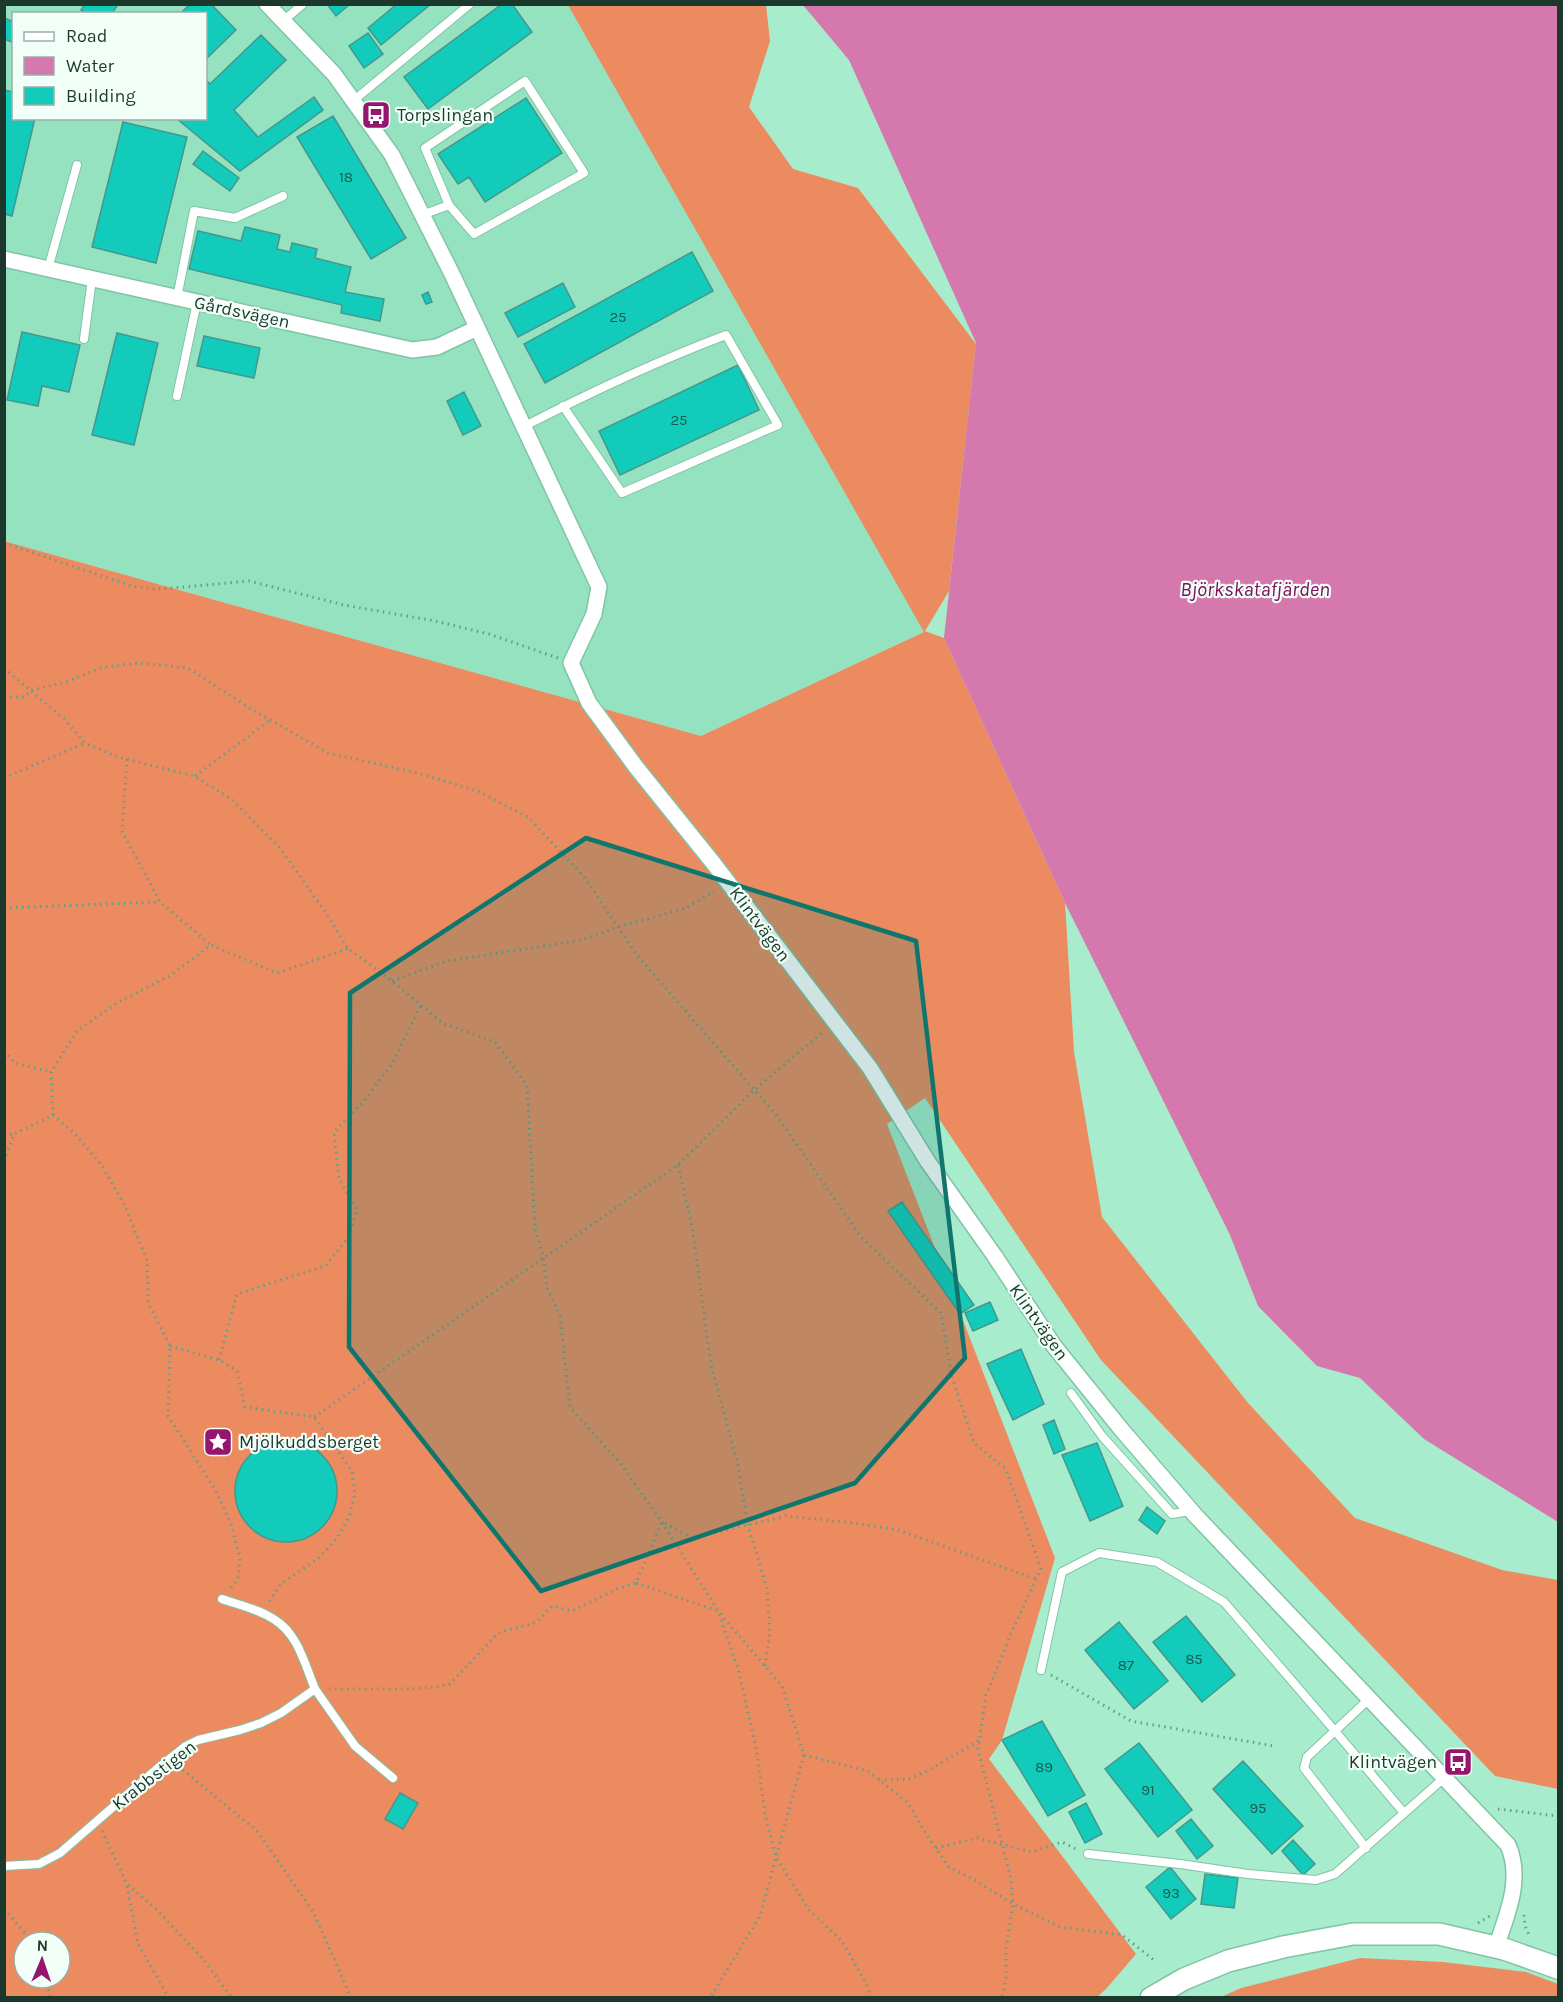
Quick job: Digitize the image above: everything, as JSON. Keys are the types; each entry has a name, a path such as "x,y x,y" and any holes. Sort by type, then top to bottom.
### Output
{"street":[{"path":"267,4 334,74 392,155 477,328 599,587 594,614 571,663"},
{"name":"Gårdsvägen","path":"4,259 412,350 437,347 477,328"},
{"name":"Klintvägen","path":"571,663 589,703 636,767 728,882 870,1068 928,1162 994,1255 1054,1346 1121,1429 1192,1511 1508,1845 1512,1853 1514,1880 1509,1906 1496,1947"},
{"path":"1151,1998 1184,1979 1228,1961 1283,1947 1353,1934 1439,1934 1496,1947 1558,1968"}],"lane":[{"path":"283,21 303,4"},
{"path":"353,101 470,4"},
{"path":"525,81 584,173 474,234 449,205 425,148 525,81"},
{"path":"48,269 77,165"},
{"path":"177,298 195,211 235,218 283,196"},
{"path":"422,214 449,205"},
{"path":"84,339 92,279"},
{"path":"177,396 197,302"},
{"path":"523,427 563,406 696,346 726,335 778,425 622,493 563,406"},
{"path":"1071,1393 1102,1436 1172,1514 1192,1511"},
{"path":"1041,1670 1062,1572 1099,1553 1157,1562 1224,1602 1404,1814"},
{"path":"222,1599 262,1612 276,1620 290,1633 315,1689 354,1746 393,1778"},
{"name":"Krabbstigen","path":"4,1866 39,1864 60,1853 169,1759 198,1740 261,1723 281,1713 315,1689"},
{"path":"1366,1848 1304,1768 1307,1757 1369,1699"},
{"path":"1088,1854 1316,1880 1335,1874 1444,1778"}],"path":[{"path":"4,543 132,586 174,588 249,581 344,605 435,621 489,634 571,663"},
{"path":"4,697 24,697 32,690 66,682 103,667 140,663 188,668 270,720 328,753 418,773 478,791 528,817 585,878 636,954 777,1116 861,1237 941,1313 952,1377 974,1443 1006,1469 1041,1569 1012,1629 986,1695 978,1749 1011,1879 1013,1904 1006,1948 1006,1977 1002,1998"},
{"path":"4,668 64,719 85,743 127,759 194,776 230,798 280,848 326,913 348,949 392,981 444,1024 495,1042 527,1085 535,1228 543,1257 547,1287 560,1316 570,1407 620,1462 662,1522 718,1611 782,1686 804,1755 760,1916 710,1998"},
{"path":"194,776 270,720"},
{"path":"4,778 85,743"},
{"path":"127,759 122,831 160,902 211,945 278,973 348,949"},
{"path":"392,981 447,961 582,940 618,927 686,908 728,882"},
{"path":"4,908 160,902"},
{"path":"211,945 171,975 117,1003 77,1031 51,1072 53,1115 73,1132 100,1163 123,1202 147,1260 147,1303 170,1346 168,1416 216,1491 231,1524 240,1558 238,1579 222,1599"},
{"path":"219,1360 237,1294 325,1266 349,1237 357,1210 339,1179 334,1132 364,1101 392,1064 421,1005"},
{"path":"170,1346 219,1360 237,1371 244,1407 314,1417 678,1165 754,1090 835,1022"},
{"path":"4,1051 15,1063 51,1072"},
{"path":"4,1135 15,1134 53,1115"},
{"path":"4,1161 15,1134"},
{"path":"678,1165 692,1226 711,1365 737,1461 748,1525 768,1588 770,1633 765,1666"},
{"path":"262,1612 281,1584 320,1557 338,1537 349,1517 355,1494 352,1471 314,1417"},
{"path":"662,1522 693,1538 786,1516 898,1530 1036,1579"},
{"path":"636,1583 662,1522"},
{"path":"315,1689 435,1687 450,1684 498,1633 537,1622 552,1606 572,1611 616,1589 636,1583 718,1611"},
{"path":"718,1611 738,1669 756,1748 765,1814 776,1857 809,1910 842,1941 868,1987 871,1998"},
{"path":"1041,1670 1131,1721 1274,1746"},
{"path":"879,1780 909,1779 980,1740"},
{"path":"804,1755 868,1771 908,1803 950,1867 1013,1904 1060,1927 1122,1935 1154,1960"},
{"path":"169,1759 257,1831 314,1913 351,1998"},
{"path":"1497,1809 1558,1816"},
{"path":"97,1821 127,1884 138,1944 169,1998"},
{"path":"936,1848 977,1838 1031,1852 1062,1842 1088,1854"},
{"path":"127,1884 157,1911 203,1959 232,1998"},
{"path":"4,1910 22,1930"},
{"path":"1470,1923 1479,1923 1493,1914"}],"highlighted area":[{"path":"586,838 916,941 965,1358 855,1483 541,1591 349,1347 350,993"}],"shaded area":[{"path":"4,5 568,5 925,631 701,736 5,541"},
{"path":"568,5 766,5 770,41 749,107 793,169 858,188 976,344 949,591 925,631 944,638 1065,903 1074,1052 1102,1217 1248,1403 1355,1518 1502,1570 1558,1580 1558,1789 1495,1776 1101,1360 925,1098 887,1124 1055,1558 1002,1740 989,1759 1136,1954 1106,1989 1096,1998 5,1997 4,541 701,736 924,632"},
{"path":"1360,1958 1443,1962 1526,1972 1558,1984 1558,1997 1221,1997 1241,1988"}],"water":[{"name":"Björkskatafjärden","path":"803,5 1558,5 1558,1522 1424,1439 1360,1378 1317,1366 1258,1306 1230,1235 1065,903 944,638 976,343 849,60"}],"building":[{"path":"85,4 118,4 113,12 84,12 81,10"},
{"path":"190,4 211,4 236,30 207,58 207,12 182,12"},
{"path":"327,4 350,4 336,16"},
{"path":"397,4 431,4 381,45 368,28"},
{"path":"502,4 512,4 532,32 428,109 404,77"},
{"path":"4,18 12,21 12,42 4,39"},
{"path":"368,33 383,54 364,68 349,46"},
{"path":"261,35 286,60 234,110 258,137 314,97 323,110 240,171 178,120 207,120 207,81 210,84"},
{"path":"4,90 12,92 12,120 35,120 12,216 4,214"},
{"path":"526,98 562,153 485,202 469,177 458,184 438,154"},
{"path":"333,116 406,238 371,259 297,137"},
{"path":"123,122 187,137 156,263 92,247"},
{"path":"203,151 239,178 230,191 193,164"},
{"path":"245,227 280,235 277,249 290,252 292,243 317,249 315,258 351,267 345,292 384,299 380,321 341,313 342,305 189,269 198,231 241,241"},
{"path":"692,252 713,291 545,383 524,344"},
{"path":"563,283 575,307 518,337 505,313"},
{"path":"428,292 432,302 426,304 422,295"},
{"path":"22,332 80,345 69,392 42,386 38,406 7,400"},
{"path":"117,333 158,343 134,445 92,435"},
{"path":"204,336 260,348 254,378 197,366"},
{"path":"738,365 759,410 620,475 599,431"},
{"path":"464,392 481,426 463,435 447,401"},
{"path":"902,1202 974,1305 960,1314 888,1211"},
{"path":"990,1302 998,1320 973,1331 965,1313"},
{"path":"1021,1349 1044,1404 1013,1420 987,1364"},
{"path":"1054,1420 1065,1449 1054,1454 1043,1425"},
{"path":"286,1440 306,1443 315,1448 329,1462 334,1471 337,1491 334,1511 329,1520 315,1534 306,1539 286,1542 266,1539 257,1534 243,1520 238,1511 235,1491 238,1471 243,1462 257,1448 266,1443"},
{"path":"1097,1443 1123,1506 1090,1521 1062,1455"},
{"path":"1147,1507 1165,1521 1157,1534 1139,1520"},
{"path":"1186,1616 1235,1675 1202,1702 1153,1642"},
{"path":"1119,1622 1168,1681 1134,1709 1085,1650"},
{"path":"1042,1721 1085,1795 1048,1816 1002,1740"},
{"path":"1139,1743 1192,1810 1158,1837 1105,1769"},
{"path":"1243,1761 1303,1826 1272,1854 1213,1789"},
{"path":"400,1793 418,1803 403,1829 385,1819"},
{"path":"1086,1803 1102,1834 1085,1843 1069,1812"},
{"path":"1191,1819 1213,1846 1197,1859 1176,1831"},
{"path":"1293,1840 1315,1864 1303,1875 1282,1851"},
{"path":"1170,1867 1196,1899 1171,1919 1146,1887"},
{"path":"1205,1874 1238,1878 1234,1908 1201,1904"}],"place":[{"name":"Torpslingan","path":"376,115"},
{"name":"Mjölkuddsberget","path":"218,1442"},
{"name":"Klintvägen","path":"1458,1762"}]}
